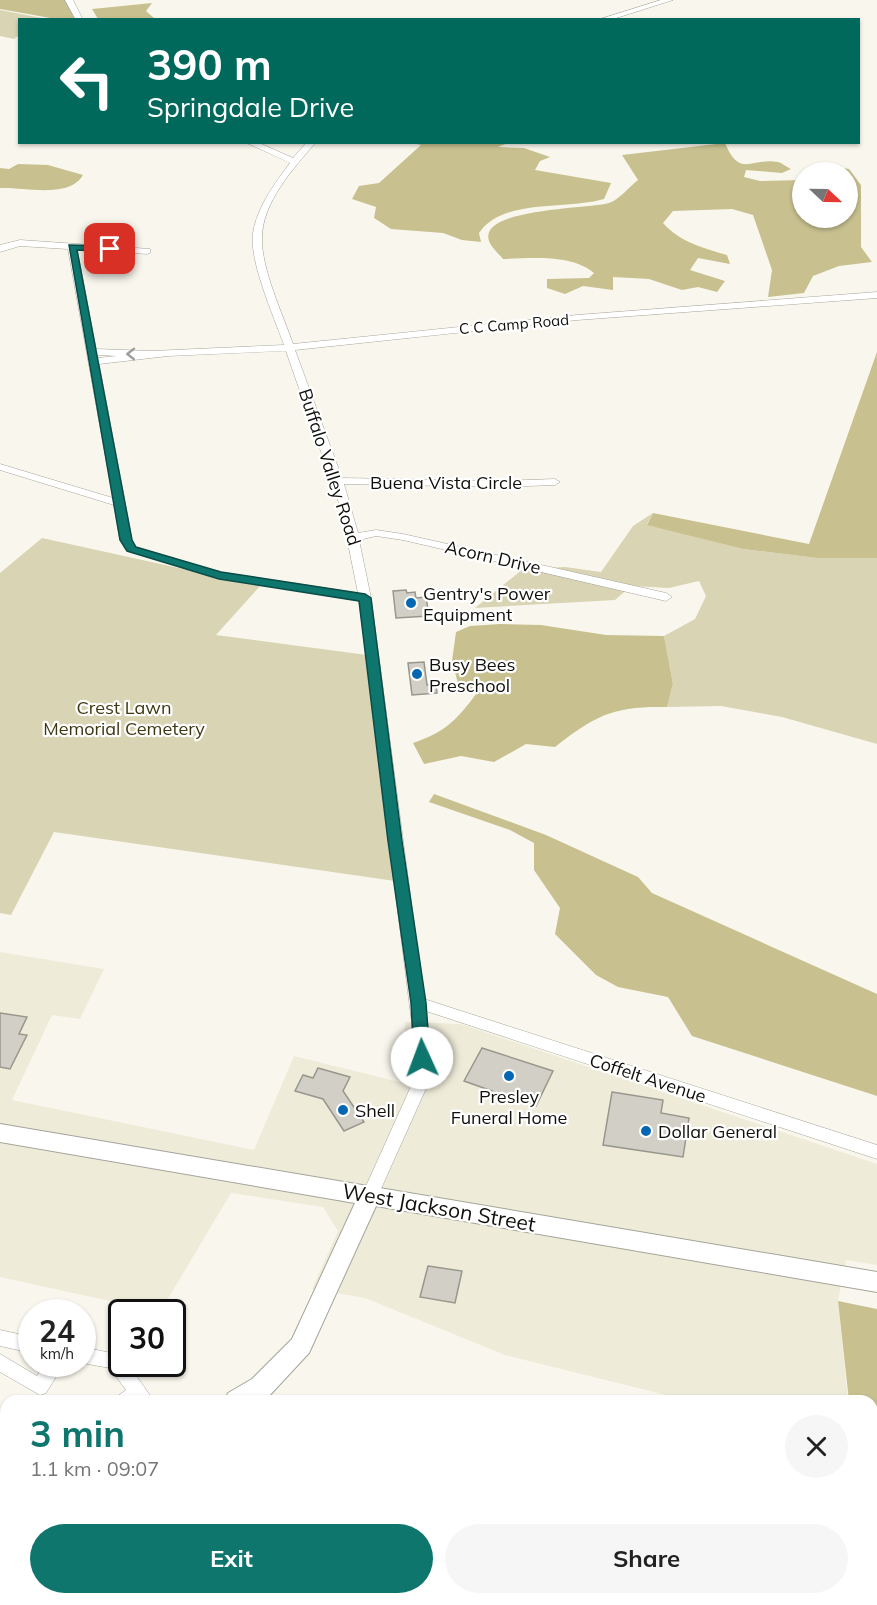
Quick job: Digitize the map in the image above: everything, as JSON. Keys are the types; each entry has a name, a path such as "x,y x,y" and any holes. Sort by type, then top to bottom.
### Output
{"street":[{"path":"69,0 79,18"},
{"path":"607,18 669,0"},
{"path":"254,144 295,162"},
{"name":"Buffalo Valley Road","path":"310,144 295,162 268,206 259,224 257,236 259,252 289,347 338,481 355,537 365,598 422,1040 420,1084 370,1195"},
{"path":"0,249 10,244 20,243 147,251"},
{"path":"72,247 126,540 131,549 148,556 248,581 365,598"},
{"name":"C C Camp Road","path":"93,357 261,350 523,322 877,294"},
{"path":"0,467 119,503"},
{"name":"Buena Vista Circle","path":"338,481 489,484 555,482"},
{"name":"Acorn Drive","path":"355,537 376,533 403,537 666,597"},
{"name":"Coffelt Avenue","path":"418,1003 877,1152"},
{"name":"West Jackson Street","path":"0,1133 877,1282"},
{"path":"247,1395 261,1387 301,1346 370,1195"},
{"path":"0,1338 18,1342"},
{"path":"96,1358 115,1361 134,1395"},
{"path":"0,1362 18,1373"},
{"path":"25,1377 40,1386 46,1377"}],"shaded area":[{"path":"0,0 65,0 74,18 50,18 0,9"},
{"path":"152,3 146,11 154,18 97,18 92,9"},
{"path":"416,144 506,144 498,147 524,148 550,157 540,161 535,170 611,183 604,199 536,207 503,214 489,222 479,233 481,242 462,240 443,233 391,229 374,218 376,207 352,199 359,186 379,183 421,145"},
{"path":"726,144 731,154 742,164 769,161 778,162 791,169 782,173 746,170 744,177 760,181 792,180 792,228 858,228 858,181 861,185 861,247 872,262 839,266 813,276 804,293 768,297 772,270 753,215 732,209 673,211 663,223 670,230 692,243 727,255 730,264 698,258 690,270 725,281 717,292 698,287 682,290 649,279 613,277 613,290 583,286 565,294 547,288 547,279 589,278 594,273 574,263 551,258 503,259 489,241 490,230 500,222 537,212 609,203 617,199 638,180 622,155"},
{"path":"18,164 48,165 83,175 68,187 57,189 0,188 0,168 9,169"},
{"path":"877,352 877,558 817,558 743,549 647,525 653,513 809,544"},
{"path":"541,625 606,635 664,636 673,684 667,707 632,708 606,715 582,727 555,747 526,744 494,762 461,756 424,764 413,743 442,730 462,712 476,694 459,687 452,661 456,632 470,626"},
{"path":"434,794 546,835 638,877 652,893 877,994 877,1096 692,1036 668,997 618,987 596,975 555,934 560,908 534,870 534,843 510,830 429,802"},
{"path":"0,952 104,969 80,1019 52,1015 12,1100 254,1150 294,1056 403,1083 405,1022 461,1024 877,1164 877,1265 846,1260 838,1301 847,1395 666,1395 505,1355 365,1298 312,1289 338,1231 323,1207 231,1193 168,1299 108,1301 0,1277"},
{"path":"838,1301 877,1309 877,1395 848,1395"}],"green space":[{"path":"0,10 42,18 18,18 18,36 14,39 0,36"},
{"path":"653,513 647,524 743,549 817,558 877,558 877,744 782,717 721,706 667,707 673,684 664,636 695,619 706,596 699,581 669,588 631,586 615,600 475,608 523,569 565,567 601,572 633,526"},
{"name":"Crest Lawn Memorial Cemetery","path":"42,538 260,586 216,635 367,655 395,881 54,832 11,915 0,913 0,573"}],"building":[{"name":"Gentry's Power Equipment","path":"406,590 407,593 415,592 416,598 426,597 429,616 396,618 393,591"},
{"name":"Busy Bees Preschool","path":"424,662 427,685 436,684 437,693 412,695 408,663"},
{"path":"0,1013 27,1017 19,1034 27,1035 10,1069 0,1067"},
{"name":"Presley Funeral Home","path":"482,1048 553,1071 536,1106 509,1097 507,1100 490,1094 492,1091 464,1081"},
{"name":"Shell","path":"318,1068 350,1077 343,1091 364,1122 344,1131 323,1099 295,1091 303,1075 313,1078"},
{"name":"Dollar General","path":"612,1092 663,1100 661,1113 689,1118 683,1157 603,1145"},
{"path":"428,1266 462,1271 455,1303 420,1297"}],"place":[{"name":"Gentry's Power Equipment","path":"411,603"},
{"name":"Busy Bees Preschool","path":"417,674"},
{"name":"Presley Funeral Home","path":"509,1076"},
{"name":"Shell","path":"343,1110"},
{"name":"Dollar General","path":"646,1131"}],"route":[{"path":"110,249 72,247 126,540 131,549 148,556 219,575 365,598 418,1003 422,1058"}]}
